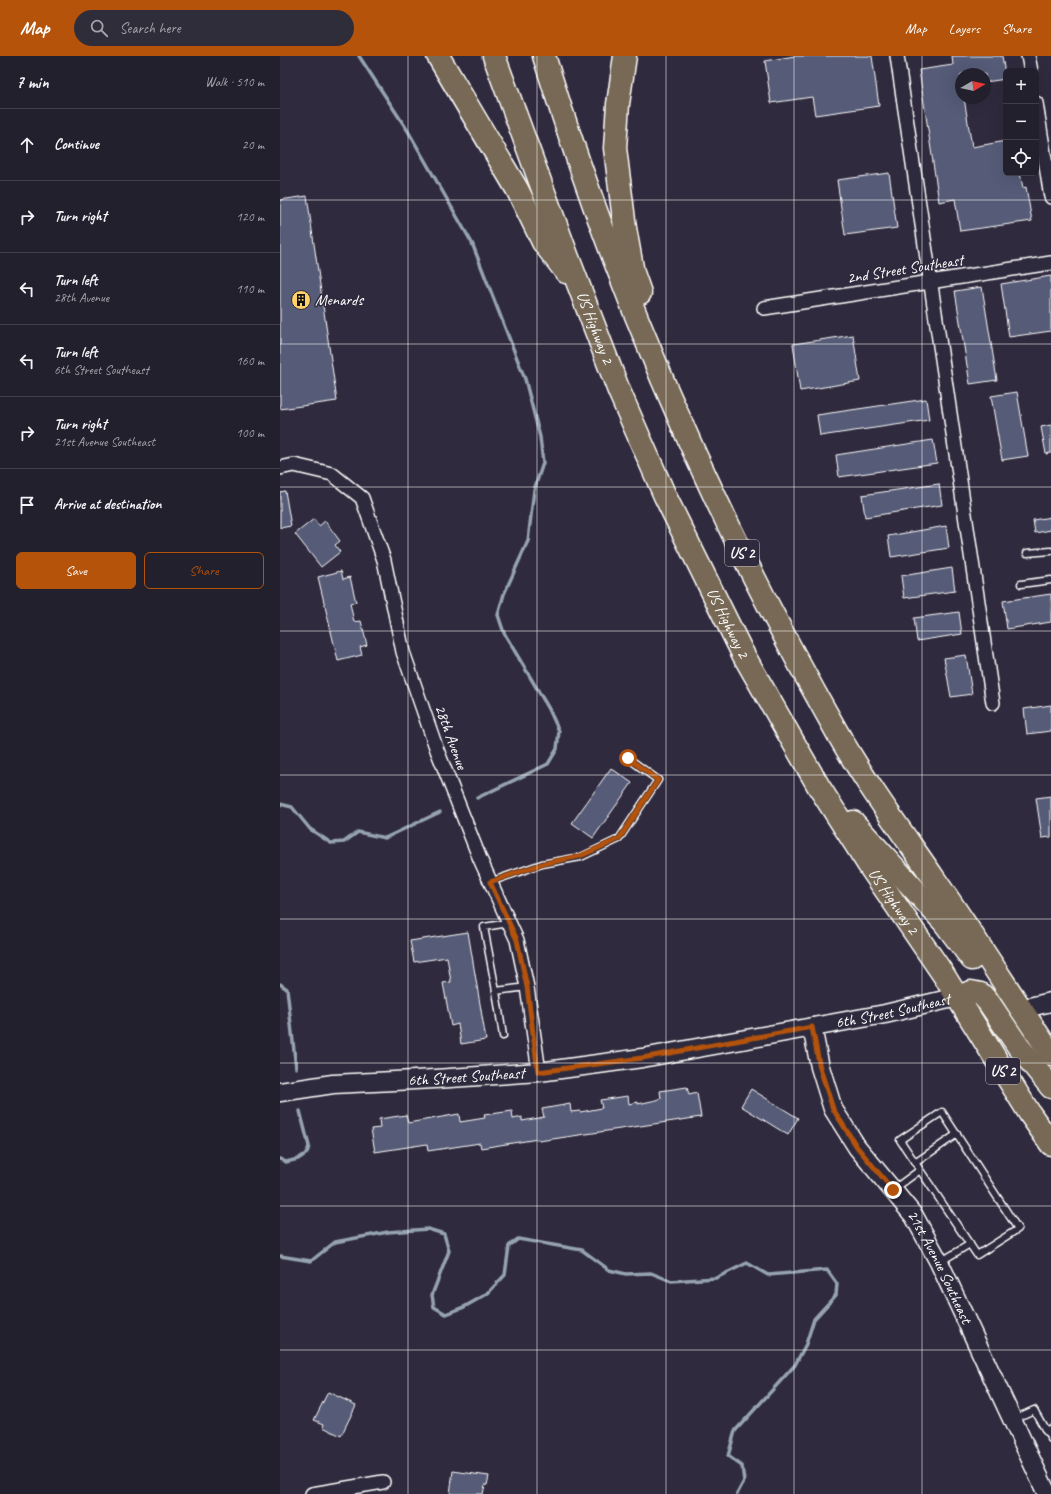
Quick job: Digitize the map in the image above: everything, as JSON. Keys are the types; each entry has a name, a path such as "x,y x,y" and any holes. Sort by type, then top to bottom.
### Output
{"highway":[{"path":"438,56 516,189 543,242 581,292"},
{"name":"US Highway 2","path":"494,56 581,292 620,391 664,496 743,654 820,787 872,870 957,997 1030,1114 1051,1144"},
{"name":"US 2","path":"544,56 631,307 673,407 743,555 839,736 897,828 935,880 1051,1054"},
{"path":"625,56 618,104 615,148 625,228 634,273 673,407"},
{"path":"820,787 871,840 944,922 1001,1001 1011,1008 1021,1009"},
{"path":"957,997 971,992 981,994 990,1003 1018,1046 1051,1087"}],"street":[{"path":"897,56 993,703"},
{"path":"1028,56 1030,68"},
{"path":"1039,123 1051,197"},
{"name":"2nd Street Southeast","path":"764,308 1051,263"},
{"name":"28th Avenue","path":"280,468 294,466 332,474 362,498 384,560 403,652 437,750 490,882 517,940 527,987 538,1072"},
{"name":"6th Street Southeast","path":"280,1092 333,1084 538,1072 642,1058 885,1014 957,997"},
{"path":"1021,1009 1051,1002"},
{"name":"21st Avenue Southeast","path":"812,1027 820,1068 833,1109 857,1147 914,1216 939,1262 1047,1494"},
{"path":"312,1494 383,1482"}],"lane":[{"path":"1027,553 1051,551"},
{"path":"1020,584 1051,580"},
{"path":"490,882 542,864 580,856 619,839 658,780 628,758"},
{"path":"503,1036 484,927 509,923"},
{"path":"496,991 527,987"},
{"path":"942,1112 957,1134 1018,1229 977,1255 900,1140 942,1112"},
{"path":"916,1163 957,1134"},
{"path":"893,1190 920,1170"},
{"path":"939,1262 970,1244"},
{"path":"1012,1420 1034,1410 1049,1430 1051,1439"}],"building":[{"path":"795,56 872,56 879,106 815,115 812,97 771,103 765,61"},
{"path":"952,56 1002,56 1004,68 1003,79 991,81 991,68 955,68 955,104 965,104 972,147 1003,142 1003,176 1021,176 1023,188 1026,187 1032,221 960,231 955,199 939,202 919,70 953,65"},
{"path":"889,173 897,228 845,235 837,180"},
{"name":"Menards","path":"307,196 337,401 280,409 280,200"},
{"path":"1051,276 1051,331 1009,337 1001,284"},
{"path":"982,287 997,380 970,384 955,291"},
{"path":"853,335 860,381 800,391 793,344"},
{"path":"1017,392 1028,456 1002,460 991,396"},
{"path":"926,399 929,420 820,436 817,415"},
{"path":"1051,425 1051,453 1046,454 1041,427"},
{"path":"933,440 937,463 839,477 836,455"},
{"path":"939,484 942,505 865,517 862,495"},
{"path":"285,491 291,526 280,528 280,492"},
{"path":"1051,517 1051,530 1035,533 1033,520"},
{"path":"314,519 319,526 325,521 340,541 335,545 340,552 321,567 295,534"},
{"path":"946,526 949,548 891,557 888,536"},
{"path":"952,568 955,591 904,598 901,576"},
{"path":"341,571 343,579 350,577 356,602 350,603 354,622 361,621 367,645 360,647 362,655 338,661 318,577"},
{"path":"1051,594 1051,622 1007,629 1003,601"},
{"path":"959,612 962,634 917,641 914,618"},
{"path":"966,655 972,694 951,697 944,658"},
{"path":"1051,705 1051,731 1027,734 1024,709"},
{"path":"611,768 632,783 593,838 572,823"},
{"path":"1051,796 1051,837 1042,838 1036,798"},
{"path":"468,932 486,1040 461,1044 458,1024 451,1026 443,983 451,982 447,957 414,962 410,941"},
{"path":"687,1087 689,1095 697,1093 701,1117 539,1141 538,1139 481,1148 480,1143 428,1151 427,1144 375,1152 371,1129 380,1128 379,1119 406,1115 408,1123 459,1114 460,1122 485,1118 484,1115 512,1111 513,1119 522,1117 522,1121 544,1117 542,1109 570,1104 571,1112 580,1112 602,1108 600,1100 628,1096 629,1104 638,1102 638,1104 661,1099 660,1091"},
{"path":"751,1089 798,1118 788,1135 741,1106"},
{"path":"328,1392 356,1405 341,1436 323,1427 324,1424 314,1420"},
{"path":"453,1471 489,1476 483,1494 450,1494"}],"waterway":[{"path":"359,56 408,131 472,243 525,379 540,437 543,463 534,490 528,541 504,594 498,615 504,633 549,709 559,731 557,749 548,764 477,798"},
{"path":"280,804 292,807 310,829 331,843 344,842 358,832 385,838 440,812"},
{"path":"280,984 287,989 296,1068"},
{"path":"280,1159 286,1162 298,1159 307,1153 309,1146 300,1111"},
{"path":"280,1256 311,1261 335,1242 388,1232 428,1229 444,1234 449,1251 432,1295 434,1307 446,1314 464,1307 487,1294 505,1275 509,1246 518,1239 582,1250 609,1270 626,1274 651,1273 671,1281 716,1278 747,1263 768,1275 827,1270 837,1284 836,1295 814,1319 806,1344 795,1365 735,1431 728,1456 742,1466 744,1481 737,1494"}],"place":[{"name":"Menards","path":"301,300"}],"route":[{"path":"628,758 658,780 619,839 580,856 542,864 490,882 517,940 527,987 538,1072 642,1058 812,1027 820,1068 833,1109 857,1147 893,1190"}]}
